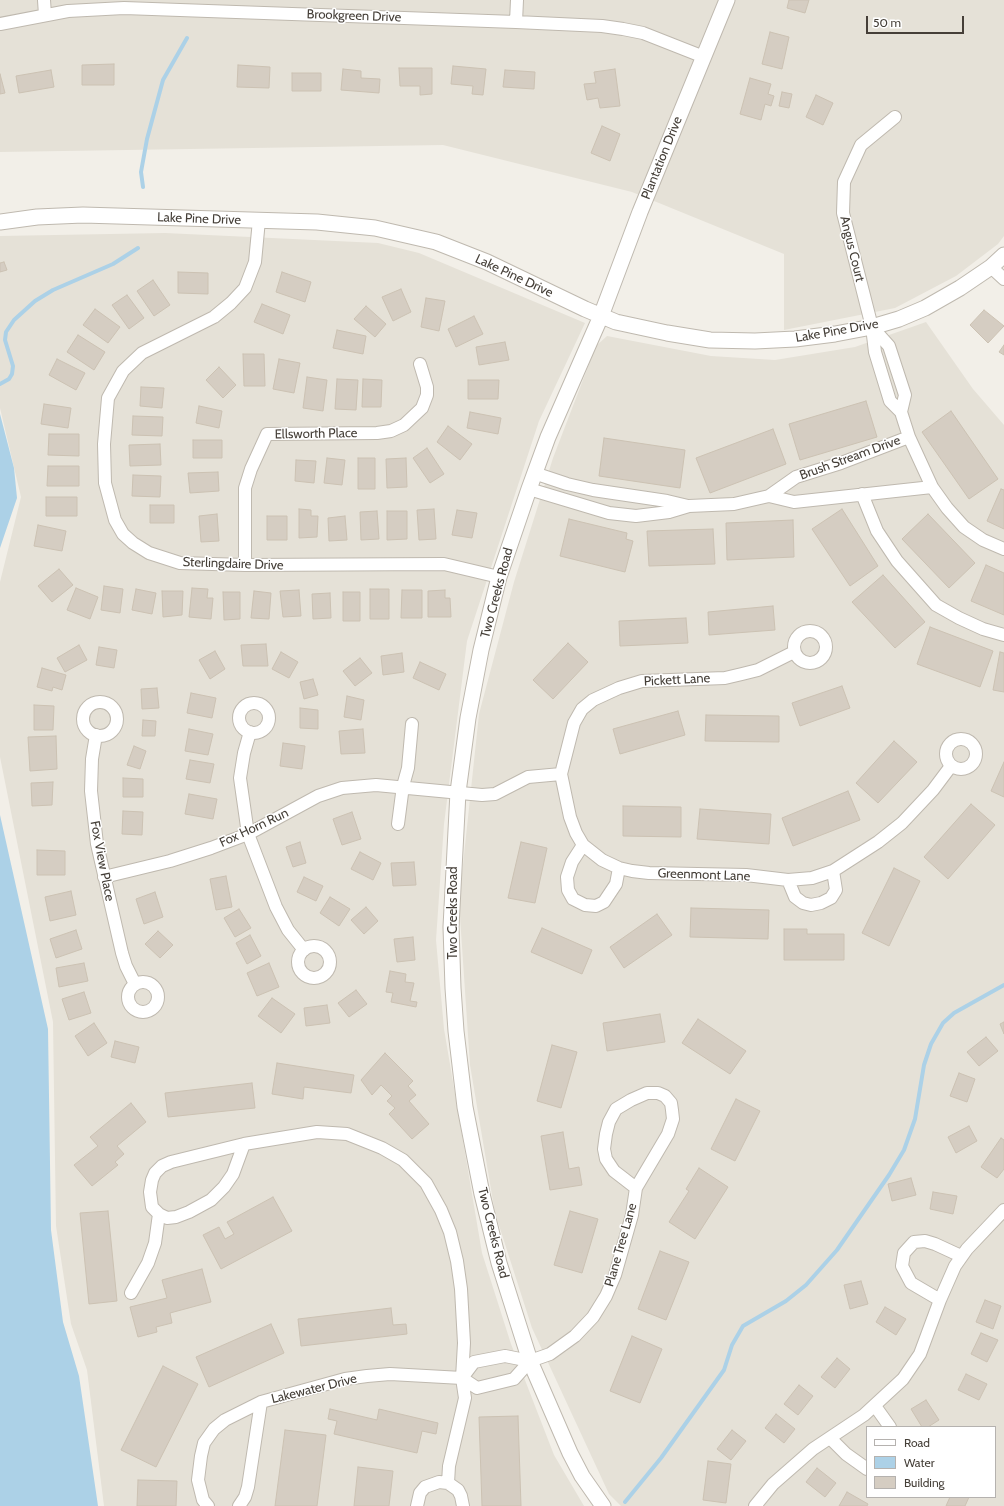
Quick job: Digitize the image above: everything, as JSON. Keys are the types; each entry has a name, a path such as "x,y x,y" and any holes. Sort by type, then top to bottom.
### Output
{"street":[{"path":"44,0 46,15"},
{"path":"516,22 517,0"},
{"name":"Plantation Drive","path":"600,316 640,212 727,0"},
{"name":"Brookgreen Drive","path":"0,24 68,11 124,8 602,26 643,34 704,57"},
{"name":"Angus Court","path":"872,327 847,233 843,213 843,196 848,172 861,145 895,117"},
{"name":"Lake Pine Drive","path":"0,222 37,217 83,215 317,222 375,228 436,242 487,262 600,316 616,322 667,334 710,340 755,341 795,339 835,334 872,327 899,319 925,308 960,288 991,267 1004,255"},
{"name":"Sterlingdaire Drive","path":"259,220 255,262 245,288 231,303 214,317 142,353 123,371 108,398 104,444 105,483 115,520 123,534 133,543 149,553 180,563 246,565 444,564 499,577"},
{"path":"991,267 1004,279"},
{"name":"Two Creeks Road","path":"600,316 534,473 499,577 475,680 458,792 451,926 456,1031 464,1092 486,1209 499,1263 530,1361 570,1453 582,1476 603,1506"},
{"name":"Brush Stream Drive","path":"529,489 622,516 669,512 689,506 734,504 769,496 796,477 842,463 909,437 901,412 890,402 875,352 872,327"},
{"name":"Ellsworth Place","path":"246,565 245,488 251,468 267,434 377,433 391,431 404,425 422,408 427,395 427,387 420,364"},
{"path":"909,437 932,487 947,508 964,527 984,540 1004,549"},
{"name":"Brush Stream Drive","path":"534,473 567,484 593,490 667,501 689,506"},
{"name":"Brush Stream Drive","path":"769,496 794,502 932,487"},
{"path":"862,494 877,531 896,561 936,605 958,618 983,629 1004,635"},
{"name":"Pickett Lane","path":"561,774 574,722 582,709 593,700 619,688 642,681 725,678 742,674 758,670 794,652"},
{"path":"398,824 403,786 408,768 412,724"},
{"path":"250,732 244,753 240,778 248,834 276,907 288,930 304,950"},
{"name":"Fox View Place","path":"96,735 92,759 94,823 104,877 126,966 135,984"},
{"name":"Greenmont Lane","path":"561,774 570,817 576,833 583,845 602,860 619,868 649,874 746,875 788,880 812,878 833,871 848,859 878,842 902,823 934,790 951,766"},
{"path":"458,792 495,794 528,778 561,774"},
{"name":"Fox Horn Run","path":"104,877 170,861 248,834 318,796 342,788 376,785 403,786 458,792"},
{"path":"583,845 572,862 567,878 568,890 573,899 585,905 596,906 604,902 616,884 619,868"},
{"path":"788,880 794,897 811,905 831,898 836,890 833,871"},
{"name":"Plane Tree Lane","path":"530,1361 562,1347 575,1336 593,1317 606,1296 615,1275 632,1215 636,1188 668,1134 673,1119 670,1103 665,1096 658,1093 647,1093 630,1100 616,1110 609,1122 606,1134 604,1149 606,1159 614,1172 636,1188"},
{"path":"244,1144 233,1174 224,1187 211,1200 188,1212 176,1217 168,1218 159,1214 152,1207 150,1192 155,1173 162,1166 171,1162 244,1144 317,1132 347,1134 382,1148 403,1160 417,1172 426,1183 441,1210 450,1232 457,1261 464,1343 462,1378 465,1398 449,1466 448,1483"},
{"path":"755,1506 773,1484 813,1449 875,1406 903,1379 920,1354 940,1300 955,1266 961,1256 1004,1210"},
{"path":"131,1293 148,1263 155,1243 159,1214"},
{"path":"940,1300 911,1283 902,1266 904,1253 914,1242 925,1241 961,1256"},
{"path":"462,1378 474,1362 505,1356 530,1361"},
{"name":"Lakewater Drive","path":"208,1506 203,1500 198,1480 204,1442 214,1429 225,1420 261,1402 345,1379 390,1374 462,1378 477,1388 514,1379 530,1361"},
{"name":"Lakewater Drive","path":"239,1506 245,1497 248,1488 261,1402"},
{"path":"875,1406 889,1426"},
{"path":"830,1438 846,1454 866,1468"},
{"path":"417,1506 420,1494 425,1487 439,1482 448,1483 458,1490 463,1506"}],"shaded area":[{"path":"0,0 1004,0 1004,236 998,244 956,276 895,308 784,330 784,254 632,192 443,145 0,152"},
{"path":"165,233 378,243 419,253 585,323 539,421 467,641 444,824 436,940 444,1029 482,1253 511,1344 554,1455 584,1506 104,1506 87,1370 71,1324 56,1226 53,1022 0,757 0,582 21,497 0,408 0,236"},
{"path":"926,322 973,389 1004,425 1004,1506 621,1506 609,1494 532,1328 495,1213 470,1065 459,902 479,714 514,582 553,458 596,346 607,336 711,356 775,360 855,347"}],"water":[{"path":"0,414 14,468 17,498 0,548"},
{"path":"0,815 48,1029 51,1230 63,1322 79,1376 98,1506 0,1506"}],"building":[{"path":"789,0 809,0 805,13 787,8"},
{"path":"770,32 789,37 782,69 762,64"},
{"path":"114,64 114,85 82,85 82,65"},
{"path":"238,65 270,67 269,88 237,87"},
{"path":"453,66 486,69 483,95 472,94 473,86 451,84"},
{"path":"399,68 432,68 432,94 420,95 420,86 400,86"},
{"path":"343,69 361,71 361,78 380,79 379,93 341,90"},
{"path":"615,69 620,106 600,108 598,98 587,100 584,84 596,83 594,72"},
{"path":"51,70 54,87 19,93 16,76"},
{"path":"505,70 535,72 534,89 503,87"},
{"path":"292,73 321,73 321,91 292,91"},
{"path":"0,74 5,93 0,94"},
{"path":"750,78 771,84 768,94 774,96 771,106 765,104 761,120 740,114"},
{"path":"782,92 792,94 789,108 779,106"},
{"path":"816,95 833,103 823,125 806,117"},
{"path":"602,126 620,134 610,161 591,153"},
{"path":"4,262 7,270 0,272 0,263"},
{"path":"178,272 208,273 208,294 178,293"},
{"path":"282,272 311,282 305,302 276,292"},
{"path":"153,280 170,305 154,316 137,291"},
{"path":"401,289 411,312 393,321 382,297"},
{"path":"127,295 144,318 129,329 112,305"},
{"path":"426,298 445,301 439,331 421,327"},
{"path":"262,304 290,315 283,334 254,322"},
{"path":"366,306 386,324 375,337 354,319"},
{"path":"95,309 120,327 108,343 83,325"},
{"path":"984,310 1004,326 988,343 970,325"},
{"path":"474,316 483,334 456,347 448,329"},
{"path":"337,330 366,336 363,354 333,348"},
{"path":"78,335 105,352 94,370 67,352"},
{"path":"505,342 509,360 479,365 476,347"},
{"path":"1004,345 1004,355 999,352"},
{"path":"243,354 264,354 265,386 244,386"},
{"path":"57,359 85,373 76,390 49,375"},
{"path":"279,359 300,363 294,393 273,389"},
{"path":"219,367 236,385 223,398 206,380"},
{"path":"307,377 327,380 323,411 303,408"},
{"path":"337,379 358,380 356,410 335,409"},
{"path":"363,379 382,380 381,407 362,407"},
{"path":"468,380 499,380 498,399 468,399"},
{"path":"141,387 164,388 162,408 140,406"},
{"path":"866,401 877,437 800,460 789,424"},
{"path":"44,404 71,408 68,428 41,424"},
{"path":"199,406 222,411 219,428 196,423"},
{"path":"951,411 998,479 969,499 922,432"},
{"path":"470,412 501,418 498,434 467,428"},
{"path":"133,416 163,417 162,436 132,435"},
{"path":"448,426 472,444 460,460 437,442"},
{"path":"773,429 786,464 710,493 696,458"},
{"path":"49,434 79,434 79,456 48,455"},
{"path":"604,438 685,450 680,488 599,476"},
{"path":"193,440 222,440 222,458 193,458"},
{"path":"160,444 161,465 130,466 129,445"},
{"path":"427,448 444,474 430,483 413,458"},
{"path":"327,458 345,460 342,485 324,483"},
{"path":"358,458 375,458 375,489 358,489"},
{"path":"406,458 407,487 387,488 386,459"},
{"path":"296,460 316,461 314,483 295,481"},
{"path":"48,466 79,466 79,486 47,486"},
{"path":"218,472 219,491 190,493 188,473"},
{"path":"133,475 161,476 160,497 132,496"},
{"path":"1001,489 1004,490 1004,529 987,521"},
{"path":"46,497 77,497 77,516 46,516"},
{"path":"150,505 174,505 174,523 150,523"},
{"path":"299,509 311,510 311,516 318,516 317,537 299,538"},
{"path":"434,509 436,539 419,540 417,510"},
{"path":"842,509 878,566 850,586 812,529"},
{"path":"457,510 477,513 472,538 452,535"},
{"path":"377,511 379,539 361,540 360,512"},
{"path":"387,511 407,511 407,539 387,540"},
{"path":"217,514 219,541 201,542 199,516"},
{"path":"928,514 975,563 949,588 902,539"},
{"path":"267,516 287,516 287,540 267,540"},
{"path":"345,516 347,540 329,541 328,518"},
{"path":"569,519 627,533 626,539 633,541 625,572 560,556"},
{"path":"793,520 794,557 727,560 726,523"},
{"path":"38,525 66,531 62,551 34,546"},
{"path":"713,529 715,564 649,566 647,531"},
{"path":"986,565 1004,573 1004,615 971,601"},
{"path":"59,569 73,585 52,602 38,586"},
{"path":"883,575 925,622 895,648 852,602"},
{"path":"104,586 123,589 120,613 101,610"},
{"path":"76,588 98,597 90,619 67,610"},
{"path":"192,588 208,589 207,598 213,598 211,619 189,617"},
{"path":"136,589 156,593 152,614 132,610"},
{"path":"370,589 389,589 389,619 370,619"},
{"path":"299,590 301,616 283,617 280,591"},
{"path":"402,590 422,590 422,618 401,618"},
{"path":"445,590 445,598 450,598 451,617 428,617 428,591"},
{"path":"162,591 183,591 182,615 163,617"},
{"path":"254,591 271,593 269,619 251,618"},
{"path":"223,592 240,592 240,619 224,620"},
{"path":"343,592 360,592 360,621 343,621"},
{"path":"330,593 331,618 313,619 312,594"},
{"path":"773,606 775,630 709,635 708,612"},
{"path":"686,618 688,643 620,646 619,621"},
{"path":"930,627 993,651 980,687 917,664"},
{"path":"568,643 588,662 553,699 533,680"},
{"path":"266,644 268,666 243,666 241,645"},
{"path":"79,645 87,660 65,672 57,658"},
{"path":"99,647 117,650 114,668 96,665"},
{"path":"215,651 225,669 210,679 199,660"},
{"path":"281,652 298,662 289,678 272,669"},
{"path":"1000,652 1004,653 1004,692 993,690"},
{"path":"402,653 404,672 383,675 381,656"},
{"path":"360,658 372,673 355,686 343,671"},
{"path":"420,662 446,674 439,690 413,678"},
{"path":"42,668 66,675 62,690 53,687 52,691 37,687"},
{"path":"313,679 318,695 304,699 300,682"},
{"path":"842,686 850,708 800,726 792,703"},
{"path":"157,688 159,708 142,709 141,689"},
{"path":"191,693 216,698 212,718 187,713"},
{"path":"347,696 364,700 361,720 344,717"},
{"path":"34,705 54,706 53,730 34,730"},
{"path":"300,708 318,710 318,729 300,728"},
{"path":"678,711 685,735 620,754 613,729"},
{"path":"706,715 779,716 779,742 705,741"},
{"path":"143,720 156,721 155,736 142,736"},
{"path":"189,729 213,734 208,755 185,751"},
{"path":"363,729 365,753 341,754 339,731"},
{"path":"56,736 57,769 30,771 28,737"},
{"path":"894,741 917,762 878,803 856,783"},
{"path":"283,743 305,746 302,769 280,766"},
{"path":"134,746 146,751 140,769 127,765"},
{"path":"190,760 214,764 210,783 186,779"},
{"path":"1004,762 1004,797 991,791"},
{"path":"123,778 143,779 143,797 123,797"},
{"path":"53,782 52,805 32,806 31,783"},
{"path":"848,791 860,820 793,846 782,818"},
{"path":"189,794 217,799 213,819 185,814"},
{"path":"971,804 995,825 948,879 924,857"},
{"path":"623,806 681,807 681,837 623,836"},
{"path":"700,809 771,814 769,844 697,839"},
{"path":"123,811 143,812 142,835 122,834"},
{"path":"352,812 361,839 342,845 333,819"},
{"path":"300,842 306,863 293,867 286,847"},
{"path":"521,842 547,848 535,903 508,898"},
{"path":"37,850 65,851 65,875 37,875"},
{"path":"360,852 381,863 373,880 351,869"},
{"path":"414,862 416,885 393,886 391,863"},
{"path":"894,868 920,881 889,946 862,933"},
{"path":"226,876 232,907 216,910 210,879"},
{"path":"304,877 323,886 316,901 297,892"},
{"path":"71,891 76,915 50,921 45,897"},
{"path":"155,892 163,917 144,924 136,899"},
{"path":"330,897 350,909 339,926 320,913"},
{"path":"366,907 378,921 364,934 351,920"},
{"path":"691,908 769,910 768,939 690,937"},
{"path":"239,909 251,928 235,937 224,918"},
{"path":"657,914 672,935 624,968 610,947"},
{"path":"542,928 592,950 582,974 531,952"},
{"path":"784,929 807,929 807,934 844,934 844,960 784,960"},
{"path":"76,930 82,949 56,958 50,939"},
{"path":"158,931 173,945 160,958 145,944"},
{"path":"250,935 261,956 247,964 236,943"},
{"path":"413,937 415,960 397,962 394,939"},
{"path":"84,963 88,981 59,987 56,968"},
{"path":"269,963 279,987 257,996 247,973"},
{"path":"390,971 406,974 405,982 414,983 410,1001 417,1002 416,1007 391,1002 393,993 386,992"},
{"path":"356,990 367,1004 349,1017 338,1003"},
{"path":"84,992 91,1013 69,1020 62,999"},
{"path":"272,998 295,1014 281,1033 258,1016"},
{"path":"327,1005 330,1023 306,1026 304,1008"},
{"path":"660,1014 665,1042 607,1051 603,1023"},
{"path":"698,1019 746,1051 730,1074 682,1043"},
{"path":"1004,1022 1004,1034 1000,1024"},
{"path":"94,1023 107,1043 88,1056 75,1036"},
{"path":"986,1037 998,1051 979,1066 967,1052"},
{"path":"115,1041 139,1047 135,1063 111,1057"},
{"path":"552,1045 577,1052 561,1108 537,1101"},
{"path":"385,1053 413,1081 408,1086 416,1095 409,1101 429,1124 412,1139 389,1114 395,1108 387,1101 392,1096 381,1085 372,1095 361,1080"},
{"path":"277,1063 354,1075 351,1093 304,1087 303,1099 272,1094"},
{"path":"959,1073 975,1079 967,1102 950,1096"},
{"path":"252,1083 255,1108 168,1117 165,1093"},
{"path":"736,1099 760,1111 735,1161 711,1149"},
{"path":"131,1103 146,1122 117,1146 124,1154 115,1162 118,1165 92,1186 74,1165 98,1146 90,1137"},
{"path":"969,1126 977,1141 956,1153 948,1137"},
{"path":"563,1132 569,1169 579,1167 582,1185 550,1190 541,1136"},
{"path":"1001,1138 1004,1140 1004,1169 997,1178 981,1167"},
{"path":"699,1168 728,1187 695,1239 669,1222 689,1191 686,1189"},
{"path":"911,1178 916,1195 892,1201 888,1184"},
{"path":"933,1192 957,1196 953,1214 930,1209"},
{"path":"273,1197 292,1231 221,1269 203,1235 219,1227 225,1239 234,1234 227,1222"},
{"path":"108,1211 117,1301 89,1304 80,1213"},
{"path":"570,1211 598,1219 582,1273 554,1265"},
{"path":"660,1251 689,1262 666,1320 638,1309"},
{"path":"202,1269 211,1302 170,1313 172,1323 156,1327 157,1332 138,1337 130,1307 167,1298 162,1280"},
{"path":"861,1281 868,1304 850,1309 844,1285"},
{"path":"985,1300 1001,1306 993,1329 976,1322"},
{"path":"885,1307 906,1319 896,1335 876,1322"},
{"path":"391,1308 393,1325 406,1324 407,1334 301,1346 298,1319"},
{"path":"271,1324 284,1353 209,1387 196,1357"},
{"path":"981,1333 998,1340 987,1362 971,1354"},
{"path":"632,1336 662,1349 640,1403 610,1391"},
{"path":"837,1358 850,1369 835,1388 821,1377"},
{"path":"163,1366 198,1384 156,1467 121,1450"},
{"path":"966,1374 987,1384 979,1400 958,1390"},
{"path":"799,1385 813,1396 798,1415 784,1404"},
{"path":"926,1400 939,1420 930,1426 921,1426 911,1409"},
{"path":"330,1409 377,1420 379,1409 438,1423 436,1434 422,1431 417,1453 334,1434 337,1421 328,1419"},
{"path":"776,1414 795,1429 784,1443 765,1428"},
{"path":"518,1416 521,1506 482,1506 479,1417"},
{"path":"285,1430 326,1435 317,1506 275,1506"},
{"path":"732,1430 746,1441 731,1460 717,1449"},
{"path":"708,1461 731,1464 726,1503 703,1500"},
{"path":"358,1467 393,1471 389,1506 354,1506"},
{"path":"817,1468 836,1483 825,1497 806,1482"},
{"path":"138,1480 177,1481 176,1506 137,1506"},
{"path":"847,1492 868,1504 867,1506 839,1506"},
{"path":"950,1498 969,1498 965,1506 946,1506"}],"waterway":[{"path":"143,187 141,172 147,139 163,80 187,38"},
{"path":"0,384 9,379 12,374 13,366 5,340 6,332 14,320 35,301 53,290 113,264 138,248"},
{"path":"625,1502 661,1458 724,1370 732,1345 743,1326 786,1301 806,1285 837,1250 889,1175 904,1150 915,1119 924,1065 931,1044 943,1023 954,1013 1004,985"}]}
